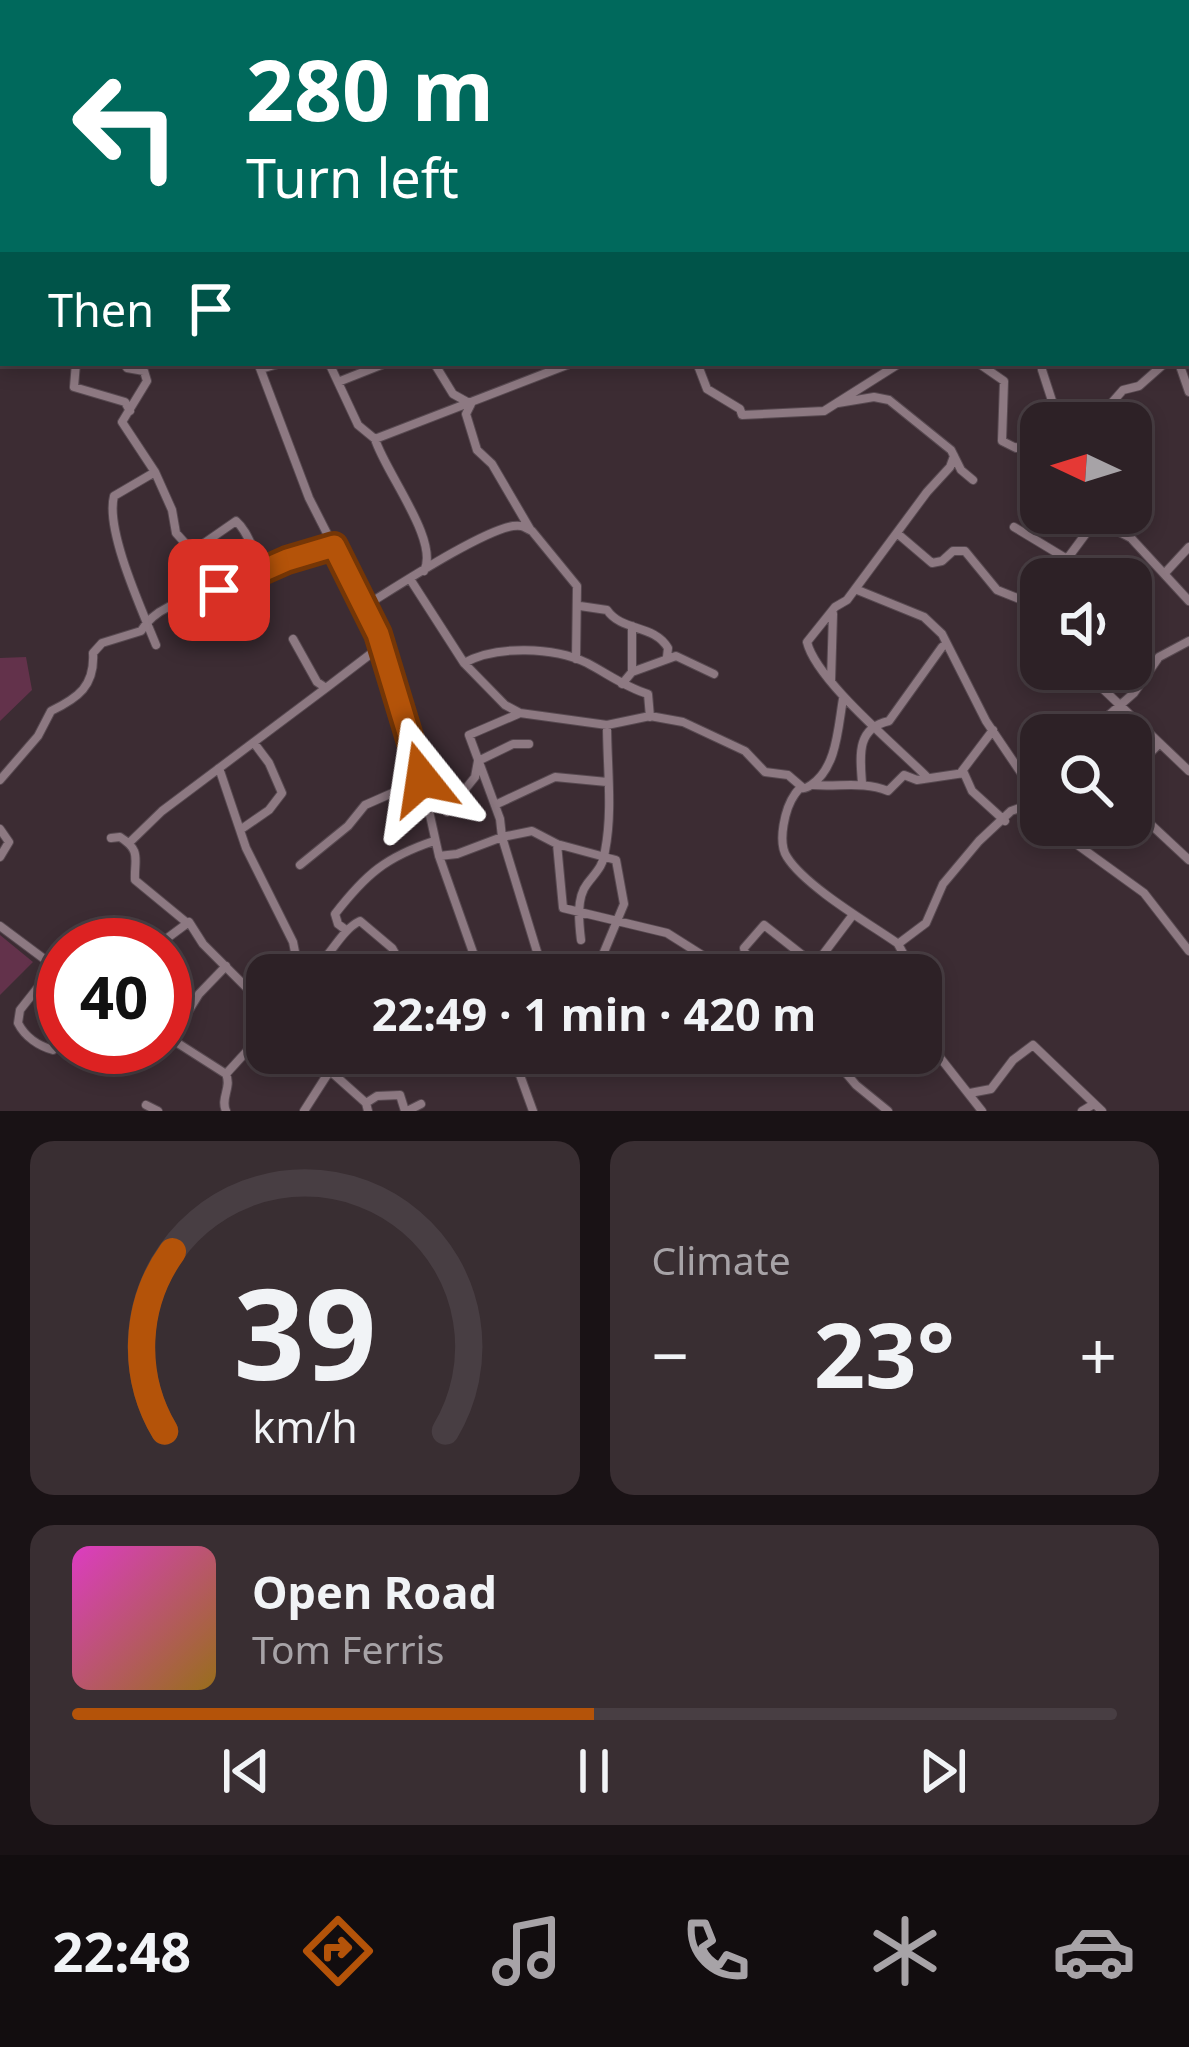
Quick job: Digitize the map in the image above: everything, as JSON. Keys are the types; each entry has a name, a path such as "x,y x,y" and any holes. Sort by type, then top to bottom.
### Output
{"street":[{"path":"76,366 74,387 125,402 130,411"},
{"path":"126,366 144,371 148,381 122,422 155,472 172,510 176,533 198,548"},
{"path":"259,366 309,498 381,646 422,779 434,841 474,954"},
{"path":"330,366 358,425 375,439 419,524 428,555 423,572"},
{"path":"338,382 378,366"},
{"path":"436,366 453,394 471,404"},
{"path":"375,439 565,366"},
{"path":"698,366 707,389 740,409 742,415 817,413 894,366"},
{"path":"982,366 1004,381 1002,441 1020,447"},
{"path":"1113,402 1162,366"},
{"path":"1042,370 1052,402"},
{"path":"836,403 874,397 889,400 954,456 973,480"},
{"path":"471,404 466,415 477,450 492,464 532,532 577,586 576,659"},
{"path":"927,777 843,698 815,664 807,642 855,589 954,456"},
{"path":"155,472 114,496 110,510 156,645"},
{"path":"198,596 187,580 187,555 238,522 254,557 267,571"},
{"path":"365,606 506,528 523,526 532,532"},
{"path":"1014,527 1065,558"},
{"path":"898,533 932,563 943,562 952,550 965,551 997,590 1020,599"},
{"path":"1124,534 1189,601"},
{"path":"0,780 38,736 51,711 70,704 82,692 94,670 93,652 102,643 141,631 177,602 334,546"},
{"path":"1165,573 1189,548"},
{"path":"410,579 464,662 505,705 520,713 607,725 650,717 683,722 745,751 765,772 788,775 807,786 862,783 888,791 904,775 917,780 961,772 967,774 972,791 1005,820"},
{"path":"855,589 924,617 942,634 944,648 1020,770"},
{"path":"580,606 607,610 613,620 658,634 668,648 667,657"},
{"path":"831,681 835,607"},
{"path":"632,626 632,672"},
{"path":"292,639 317,682 326,688"},
{"path":"1108,714 1133,693 1159,657 1189,641"},
{"path":"129,843 162,811 381,646"},
{"path":"862,783 862,742 875,724 889,722 944,648"},
{"path":"464,662 493,651 576,659 648,694 650,717"},
{"path":"622,684 632,672 667,657 682,657 714,674"},
{"path":"1104,690 1189,771"},
{"path":"843,698 833,755 789,807 783,850 852,916 898,944 904,955 924,968 929,1022 938,1055 982,1111"},
{"path":"520,713 469,735 495,805 538,954"},
{"path":"581,940 583,888 599,872 605,856 610,814 607,725"},
{"path":"961,772 993,730"},
{"path":"239,831 269,810 282,793 254,742"},
{"path":"478,761 513,744 529,744"},
{"path":"1152,751 1159,744"},
{"path":"447,812 475,777 478,761"},
{"path":"219,768 239,831 295,954"},
{"path":"495,805 555,777 607,782"},
{"path":"300,865 348,826 365,805 422,779"},
{"path":"898,944 926,923 943,884 980,841 1011,811 1020,808"},
{"path":"1152,826 1189,860"},
{"path":"0,829 9,842 0,857"},
{"path":"439,856 532,831 557,844 616,860 624,904 604,952"},
{"path":"110,838 129,843 137,852 135,880 181,918"},
{"path":"346,930 335,914 360,883 390,858 434,841"},
{"path":"557,844 563,908 667,933 700,954"},
{"path":"1079,846 1144,893 1189,951"},
{"path":"823,954 852,916"},
{"path":"329,954 356,920 369,926 396,954"},
{"path":"745,954 744,948 764,925 801,954"},
{"path":"0,926 36,953"},
{"path":"192,929 246,986"},
{"path":"192,1004 226,966"},
{"path":"36,994 20,1010 19,1023 36,1043"},
{"path":"969,1094 991,1089 1013,1060 1033,1045 1098,1107"},
{"path":"192,1052 226,1074 226,1111"},
{"path":"226,1074 246,1055"},
{"path":"304,1111 331,1074"},
{"path":"333,1074 367,1107 376,1096 400,1095 406,1111 422,1104"},
{"path":"520,1074 532,1111"},
{"path":"847,1074 888,1111"},
{"path":"146,1105 158,1111"},
{"path":"1082,1111 1098,1107"}],"shaded area":[{"path":"26,657 32,690 0,721 0,658"},
{"path":"0,935 33,962 0,995"}],"route":[{"path":"219,590 287,560 334,546 378,634 422,779"}]}
